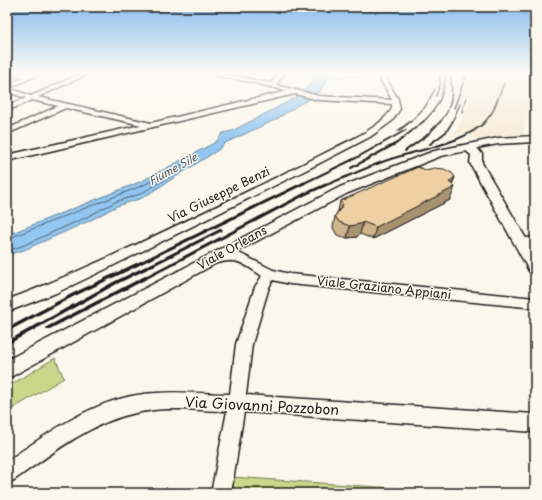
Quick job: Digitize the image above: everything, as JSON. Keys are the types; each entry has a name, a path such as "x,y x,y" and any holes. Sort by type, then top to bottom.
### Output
{"street":[{"path":"27,96 152,125"},
{"path":"7,109 36,96"},
{"path":"7,158 276,96"},
{"path":"312,96 319,98 396,102"},
{"path":"393,96 396,102"},
{"name":"Via Giuseppe Benzi","path":"7,306 52,289 107,264 352,143 389,119 395,112 396,102"},
{"path":"7,132 64,106"},
{"name":"Viale Orleans","path":"7,370 211,260 239,250 344,190 438,153 498,141 535,139"},
{"path":"466,147 473,150 477,154 476,163 535,267"},
{"path":"521,242 535,241"},
{"name":"Viale Graziano Appiani","path":"239,250 269,274 290,279 535,303"},
{"path":"221,493 237,403 244,344 262,287 269,274"},
{"name":"Via Giovanni Pozzobon","path":"7,473 68,430 101,414 124,406 155,401 237,403 535,423"}],"shaded area":[{"path":"464,96 535,96 535,104 529,104 523,137 479,140 462,133 448,138 457,130 470,98"}],"green space":[{"path":"55,358 64,378 7,412 7,387"},
{"path":"232,477 466,493 230,493"}],"water":[{"name":"Fiume Sile","path":"297,96 315,96 275,120 225,143 218,150 142,198 117,206 89,221 24,250 7,255 7,235 142,181 216,142 223,133 232,131"}],"building":[{"path":"418,167 426,170 434,168 444,169 452,173 455,177 449,182 455,187 376,227 363,222 350,226 339,222 335,216 343,205 340,201"}],"railway":[{"path":"411,121 425,107 431,96"},
{"path":"423,121 433,111 441,96"},
{"path":"440,122 450,105 451,96"},
{"path":"454,108 458,96"},
{"path":"485,122 493,111 499,96"},
{"path":"462,112 466,98"},
{"path":"452,122 460,104"},
{"path":"398,131 411,121"},
{"path":"351,168 397,143 423,121"},
{"path":"430,144 446,132 453,121"},
{"path":"405,151 426,136 440,122"},
{"path":"328,184 385,161 452,141 477,129 485,122"},
{"path":"302,184 356,158 406,130"},
{"path":"136,265 304,183"},
{"path":"170,265 305,194 330,183"},
{"path":"153,264 221,230"},
{"path":"7,330 71,296 138,264"},
{"path":"7,343 115,283 153,264"},
{"path":"48,328 172,264"}]}
